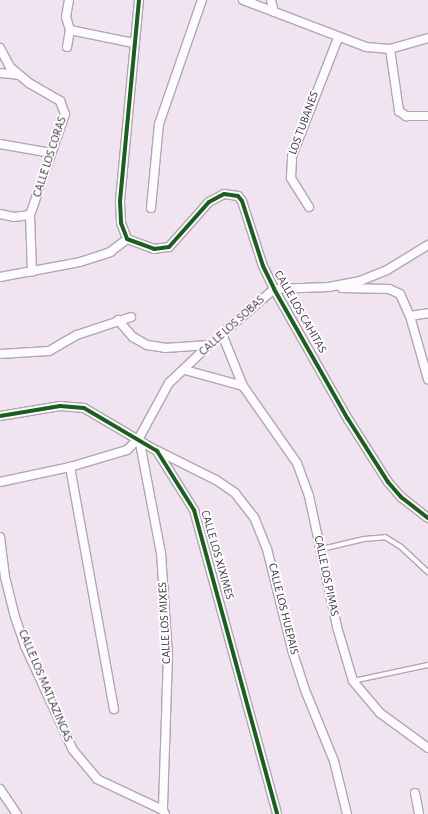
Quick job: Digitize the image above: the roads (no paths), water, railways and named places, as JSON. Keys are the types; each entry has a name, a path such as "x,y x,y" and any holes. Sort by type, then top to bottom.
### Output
{"street":[{"path":"67,47 70,30 66,17 69,0"},
{"path":"0,277 80,262 110,252 127,239 121,223 120,202 139,0"},
{"path":"151,208 159,124 202,0"},
{"path":"243,0 338,38 366,47 390,49 428,38"},
{"path":"271,0 274,12"},
{"path":"70,30 134,43"},
{"name":"LOS TUBANES","path":"309,207 291,178 292,156 338,38"},
{"name":"CALLE LOS CORAS","path":"0,48 10,67 18,75 52,95 64,107 65,114 30,216 32,272"},
{"path":"390,49 399,111 406,116 428,116"},
{"path":"0,73 18,75"},
{"path":"0,144 51,153"},
{"name":"CALLE LOS CAHITAS","path":"127,239 154,249 169,247 209,202 224,194 238,196 242,201 263,266 274,289 377,467 401,497 428,518"},
{"path":"0,214 14,217 30,216"},
{"name":"CALLE LOS SOBAS","path":"139,438 164,390 209,345 274,289 329,287 374,276 428,245"},
{"path":"329,287 394,291 403,298 410,316 428,379"},
{"path":"410,316 428,313"},
{"path":"0,354 49,351 77,335 118,320 131,317"},
{"path":"118,320 133,337 147,345 165,348 209,345"},
{"name":"CALLE LOS PIMAS","path":"222,334 242,386 297,463 304,478 322,549 337,627 353,681 380,713 428,748"},
{"path":"185,370 242,386"},
{"name":"CALLE LOS XIXIMES","path":"0,416 72,406 84,408 139,438 157,451 194,510 277,814"},
{"path":"0,482 70,467 120,454 132,446 139,438"},
{"name":"CALLE LOS MIXES","path":"139,438 161,553 167,640 168,694 164,812"},
{"name":"CALLE LOS HUEPAIS","path":"157,451 216,480 235,493 254,517 268,549 296,661 334,761 347,814"},
{"path":"70,467 114,709"},
{"name":"CALLE LOS MATLAZINCAS","path":"0,537 5,577 14,614 26,648 72,750 98,779 164,812"},
{"path":"0,789 17,814"},
{"path":"415,793 419,814"}],"lane":[{"path":"322,549 364,539 385,537 401,547 428,572"},
{"path":"353,681 428,665"}]}
